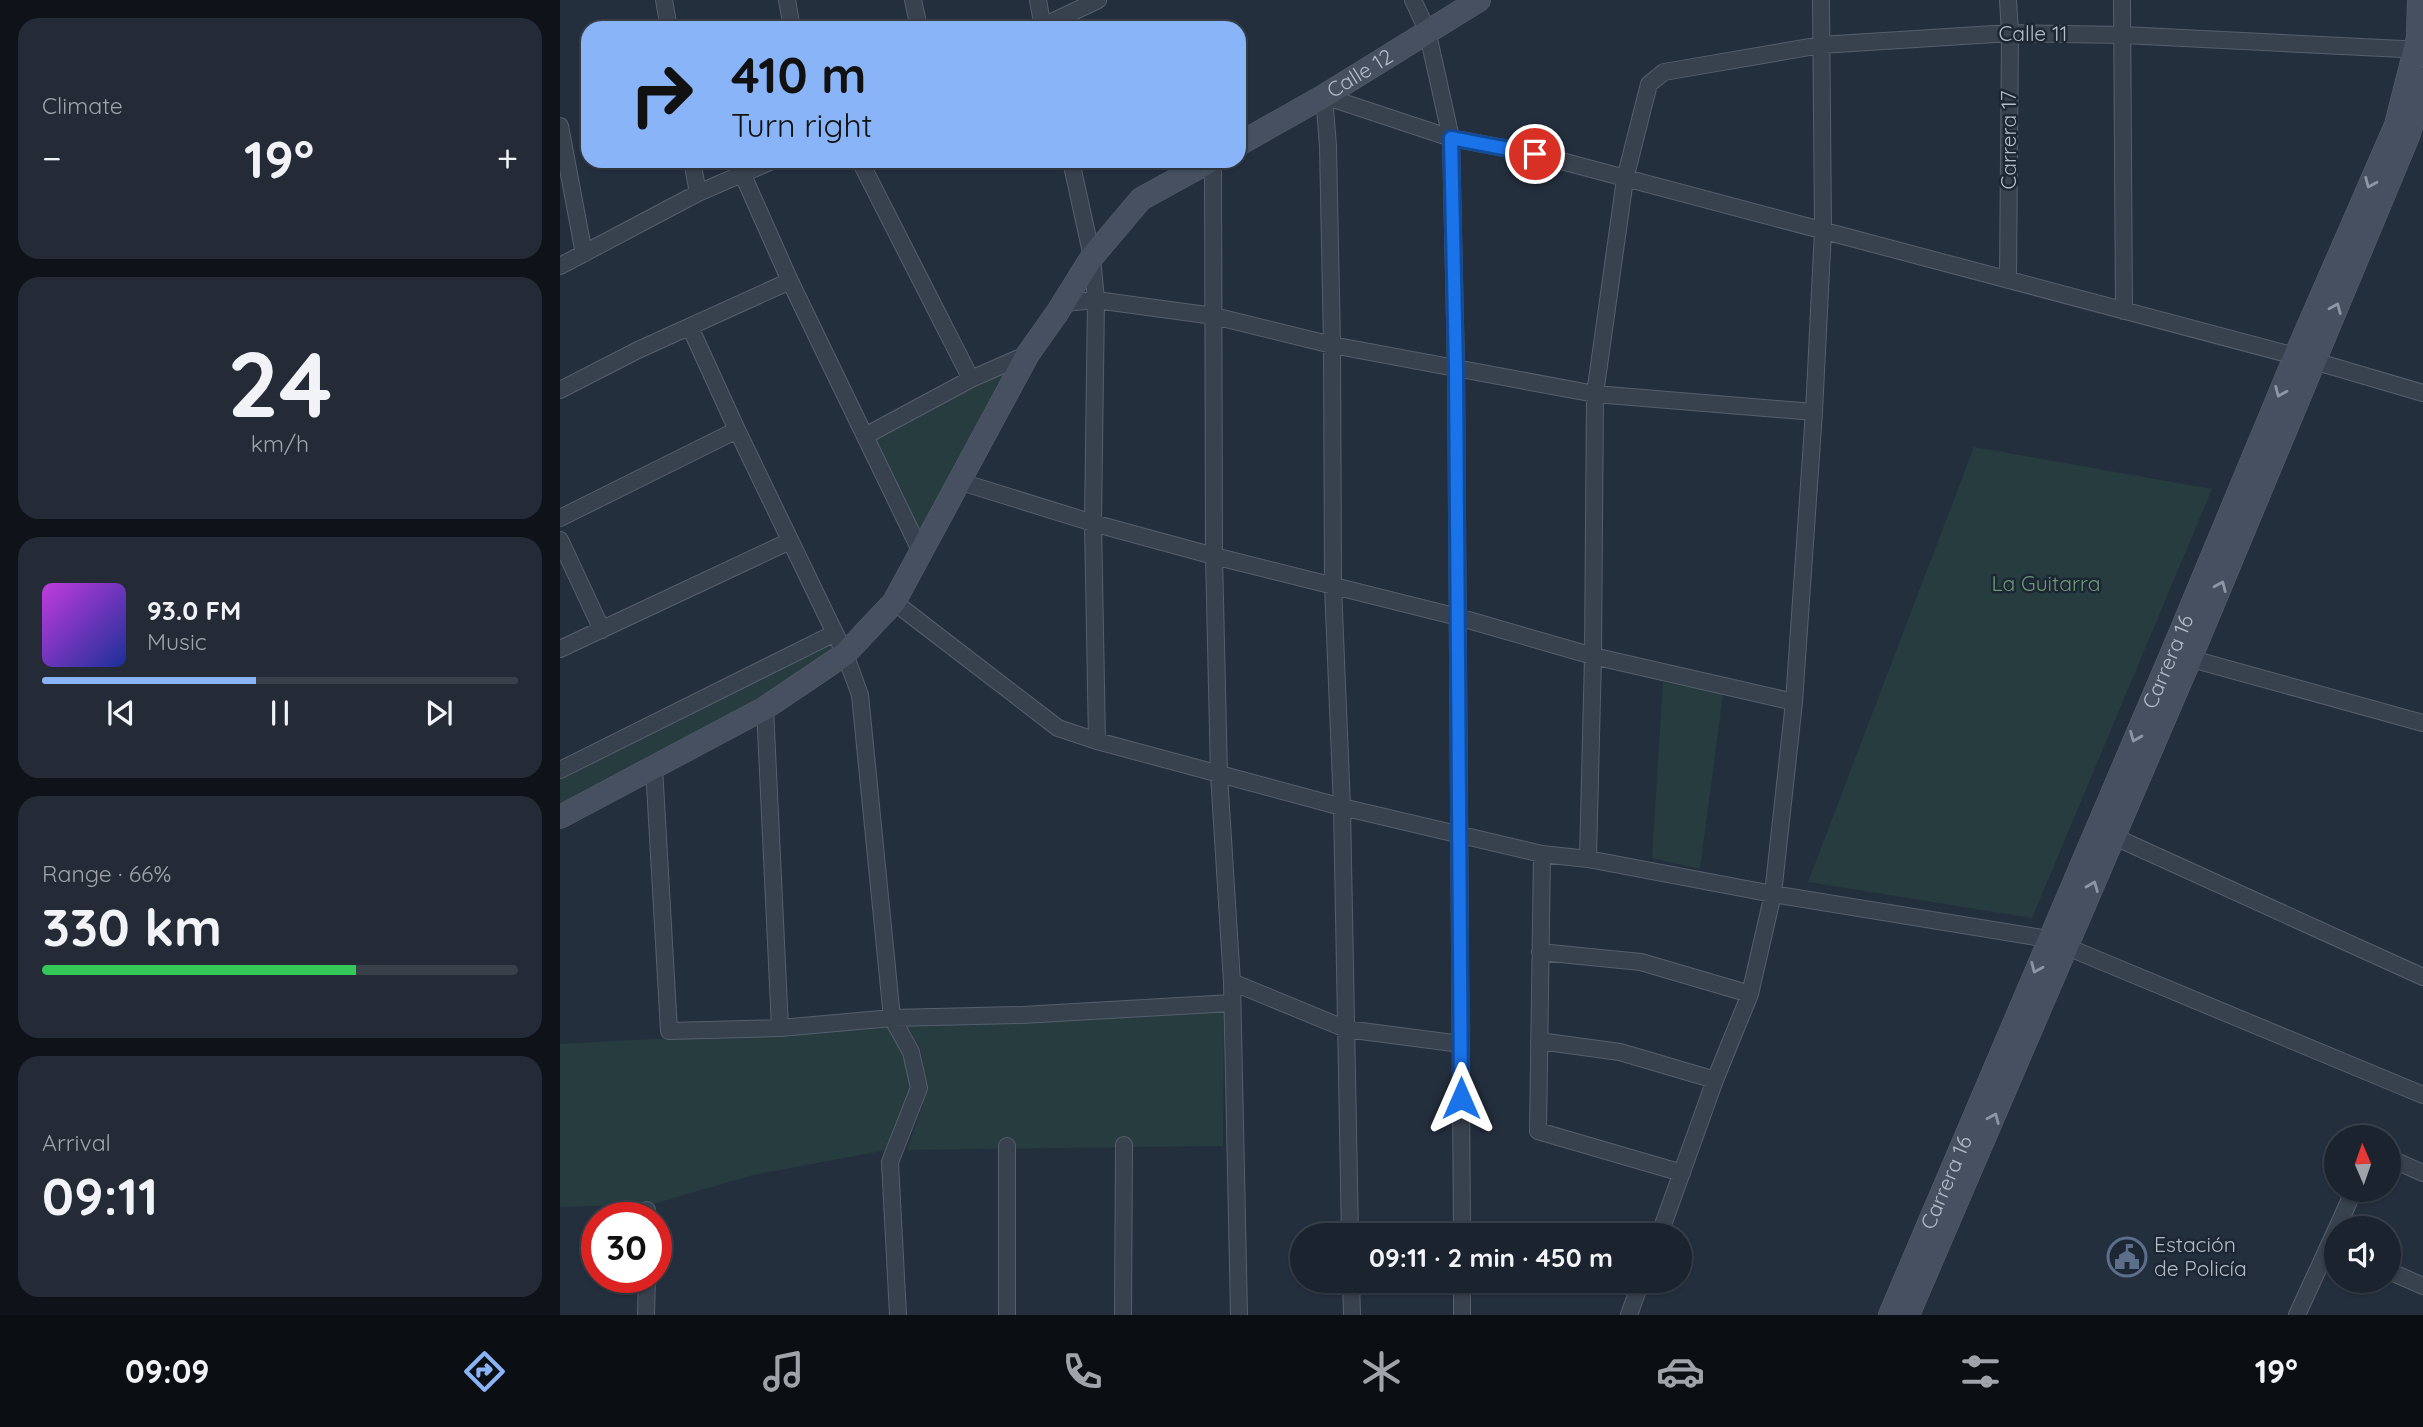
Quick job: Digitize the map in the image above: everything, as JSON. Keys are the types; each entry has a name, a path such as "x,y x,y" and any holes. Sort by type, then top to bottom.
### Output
{"main road":[{"name":"Calle 12","path":"1246,141 1479,0"},
{"name":"Carrera 16","path":"1890,1315 2058,943 2304,359 2396,124 2419,50 2419,0"},
{"name":"Carrera 16","path":"2304,359 2409,134 2423,82"},
{"path":"560,817 765,708 845,654 894,601 1028,354 1092,257 1141,199 1199,168"},
{"name":"Carrera 16","path":"1908,1315 2058,943"}],"street":[{"path":"664,0 668,21"},
{"path":"787,0 791,21"},
{"path":"914,0 918,21"},
{"path":"1038,0 1040,21"},
{"path":"1054,21 1098,0"},
{"path":"1413,0 1427,30 1451,138 1456,367 1462,1223"},
{"path":"1663,1223 1715,1080 1750,994 1773,894 1794,702 1814,412 1823,230 1821,0"},
{"name":"Carrera 17","path":"2008,0 2008,280"},
{"path":"2122,0 2124,311"},
{"name":"Calle 11","path":"1625,179 1649,83 1664,72 1821,45 2010,33 2123,35 2419,50"},
{"path":"1350,1223 1342,807 1333,586 1328,146 1324,96 1451,138 1535,154 2423,393"},
{"path":"560,126 584,254"},
{"path":"693,168 698,193"},
{"path":"560,266 698,193 758,168"},
{"path":"864,168 971,379"},
{"path":"1073,168 1092,257 1096,300 1093,523 1097,741"},
{"path":"1212,168 1214,556 1219,775 1232,982 1238,1315"},
{"path":"743,175 790,281 920,550"},
{"path":"1588,859 1595,394 1625,179"},
{"path":"560,390 638,350 790,281"},
{"path":"1064,303 1096,300 1214,316 1332,345 1595,394 1814,412"},
{"path":"690,327 845,654 860,695 892,1018 911,1052 919,1088 890,1162 898,1315"},
{"path":"865,436 971,379 1028,354"},
{"path":"560,518 737,430"},
{"path":"958,481 1093,523 1214,556 1458,617 1593,656 1794,702"},
{"path":"560,540 602,630"},
{"path":"560,649 790,541"},
{"path":"894,601 1058,728 1097,741 1342,807 1542,855 1588,859 2058,943 2423,1095"},
{"path":"560,770 835,633"},
{"path":"2181,656 2423,723"},
{"path":"765,708 780,1028"},
{"path":"654,767 669,1031 780,1028 892,1018 1022,1015 1232,1003"},
{"path":"2105,833 2423,977"},
{"path":"1542,855 1538,1131 1682,1173"},
{"path":"1540,952 1641,962 1750,994"},
{"path":"1232,982 1346,1029 1461,1044"},
{"path":"1539,1041 1620,1052 1715,1080"},
{"path":"1123,1315 1124,1145"},
{"path":"1007,1146 1007,1315"},
{"path":"2401,1164 2423,1174"},
{"path":"2297,1315 2324,1260"},
{"path":"2401,1276 2423,1286"},
{"path":"646,1293 646,1315"},
{"path":"1351,1293 1352,1315"},
{"path":"1462,1293 1462,1315"},
{"path":"1629,1315 1637,1293"}],"green space":[{"path":"1011,367 919,534 874,439"},
{"name":"La Guitarra","path":"1974,447 2212,489 2032,918 1808,882"},
{"path":"832,639 836,652 760,701 560,805 560,775"},
{"path":"1663,682 1723,694 1700,869 1652,858"},
{"path":"1224,1011 1223,1146 907,1150 928,1089 920,1048 905,1023"},
{"path":"887,1025 904,1054 912,1087 887,1150 753,1175 660,1202 581,1202 581,1206 560,1207 560,1044 780,1036"}],"place":[{"name":"Estación de Policía","path":"2127,1257"}],"route":[{"path":"1461,1098 1456,367 1451,138 1535,154"}]}
